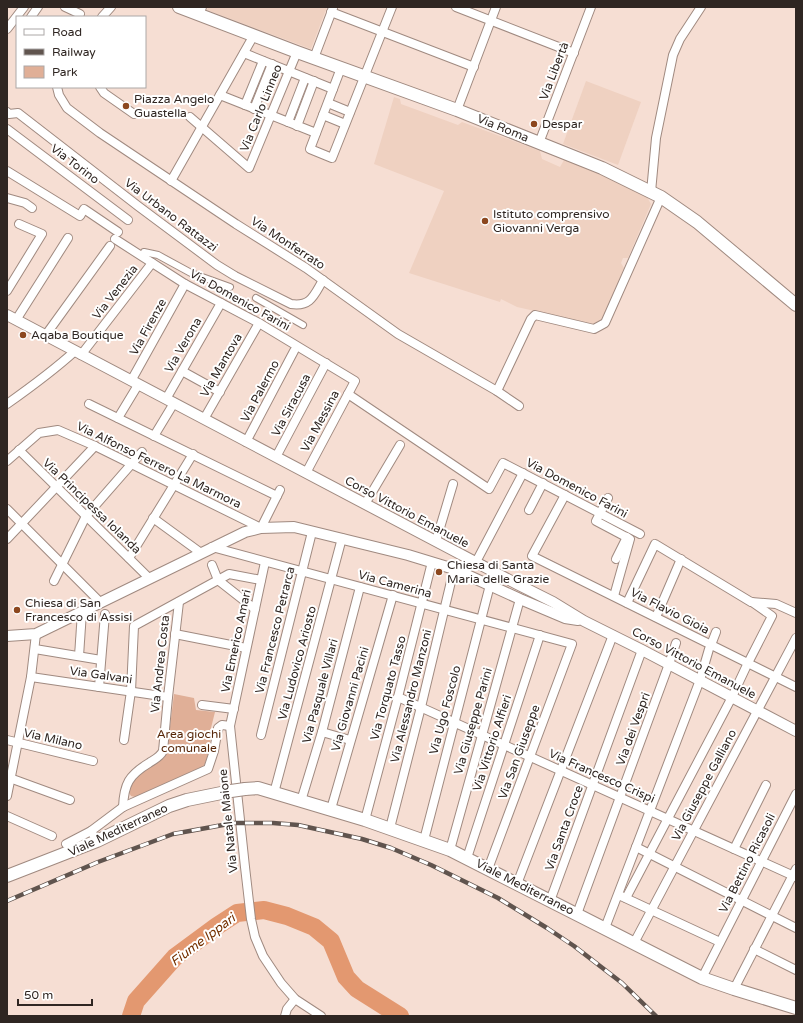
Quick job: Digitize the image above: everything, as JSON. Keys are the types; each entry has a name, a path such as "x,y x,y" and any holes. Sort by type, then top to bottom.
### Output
{"main road":[{"name":"Via Roma","path":"179,7 201,11 254,36 457,110 602,168 656,195 697,222 796,305"},
{"name":"Viale Mediterraneo","path":"7,876 94,836 169,806 187,800 231,791 258,788 390,828 450,850 702,978 796,1008"}],"street":[{"path":"17,16 24,7"},
{"path":"32,16 38,7"},
{"path":"65,7 80,14"},
{"path":"103,16 111,7"},
{"path":"342,68 310,149 332,158 392,7"},
{"path":"456,7 574,52"},
{"path":"457,110 496,7"},
{"name":"Via Libertà","path":"539,143 591,7"},
{"path":"498,391 531,319 535,315 594,329 605,323 656,195 656,138 673,55 680,40 701,7"},
{"path":"314,58 332,10 382,32 474,67"},
{"path":"7,29 16,17"},
{"path":"171,181 254,36"},
{"name":"Via Carlo Linneo","path":"190,117 249,168 297,52"},
{"path":"244,53 333,89"},
{"path":"246,105 263,61"},
{"path":"254,109 272,64"},
{"path":"288,122 305,78"},
{"path":"297,126 314,81"},
{"name":"Via Monferrato","path":"57,88 59,95 66,108 100,133 323,280 398,334 498,391 519,406"},
{"path":"101,88 104,93 134,114"},
{"path":"220,95 316,133"},
{"path":"328,103 350,112"},
{"name":"Via Urbano Rattazzi","path":"7,112 9,114 18,113 138,206 217,265 235,276 291,304 300,305 307,303 313,297 323,280"},
{"path":"323,115 345,124"},
{"name":"Via Torino","path":"7,129 128,220"},
{"name":"Via Domenico Farini","path":"7,171 80,216 84,209 116,236 152,263 185,284 259,323 355,381"},
{"path":"7,198 25,203 32,208"},
{"path":"7,291 42,234 19,224"},
{"path":"16,320 68,238"},
{"path":"45,336 110,246"},
{"path":"144,252 158,255 191,274 230,287"},
{"name":"Via Venezia","path":"7,404 78,353 152,263"},
{"name":"Via Firenze","path":"118,418 185,284"},
{"path":"256,298 303,325"},
{"name":"Via Verona","path":"154,436 182,371 221,303"},
{"name":"Corso Vittorio Emanuele","path":"7,315 246,442 553,602 584,621 612,634 796,730"},
{"name":"Via Mantova","path":"204,419 259,323"},
{"name":"Via Palermo","path":"246,442 294,351"},
{"name":"Via Siracusa","path":"276,457 326,363"},
{"path":"182,371 220,392"},
{"name":"Via Messina","path":"306,473 355,381"},
{"name":"Via Domenico Farini","path":"348,394 489,489 503,463 640,534"},
{"path":"89,404 154,436 279,493 261,528"},
{"name":"Via Alfonso Ferrero La Marmora","path":"7,461 39,433 58,430 174,484 261,528"},
{"path":"365,504 400,445"},
{"path":"7,539 95,446"},
{"name":"Via Principessa Iolanda","path":"19,450 149,578"},
{"path":"54,581 86,516 142,452"},
{"path":"129,558 193,454"},
{"path":"476,562 523,473"},
{"path":"529,510 543,483"},
{"path":"436,541 454,484"},
{"name":"Via Flavio Gioia","path":"564,495 532,556 656,617 710,647 796,687"},
{"path":"608,498 596,521 630,539 614,596"},
{"path":"7,510 101,603"},
{"path":"153,518 201,553"},
{"path":"7,636 36,634 245,532 261,528 294,527 342,538 454,569 564,618 584,621"},
{"name":"Via Francesco Petrarca","path":"261,734 312,532"},
{"path":"616,558 627,537"},
{"name":"Via Ludovico Ariosto","path":"274,793 342,538"},
{"path":"626,898 732,697 772,616 655,544 628,603"},
{"name":"Via Camerina","path":"212,548 393,595 572,644"},
{"path":"656,617 681,559"},
{"name":"Via Emerico Amari","path":"230,726 265,562"},
{"name":"Via Torquato Tasso","path":"365,820 432,562"},
{"path":"212,565 218,580 255,609"},
{"name":"Via Alessandro Manzoni","path":"390,828 454,569"},
{"path":"124,740 131,691 134,626 229,574 261,580"},
{"name":"Via Ugo Foscolo","path":"424,840 490,586"},
{"name":"Via Pasquale Villari","path":"301,801 322,732 360,587"},
{"name":"Via Giovanni Pacini","path":"330,809 393,595"},
{"name":"Via Giuseppe Parini","path":"450,850 520,599"},
{"name":"Via Andrea Costa","path":"123,807 124,792 132,775 137,770 161,755 163,750 179,602"},
{"path":"751,602 776,604 796,613"},
{"path":"80,656 82,612"},
{"path":"99,687 104,614"},
{"path":"605,928 700,680 716,632"},
{"path":"7,796 9,777 31,677 36,634"},
{"path":"175,634 246,648"},
{"path":"517,884 612,634"},
{"name":"Via Vittorio Alfieri","path":"467,858 540,635"},
{"name":"Via dei Vespri","path":"577,914 676,643"},
{"name":"Via Giuseppe Galliano","path":"634,943 757,711 795,643"},
{"name":"Via San Giuseppe","path":"488,869 572,644"},
{"path":"35,649 101,660"},
{"name":"Via Santa Croce","path":"550,901 642,650"},
{"name":"Via Galvani","path":"31,677 168,697"},
{"name":"Via Francesco Crispi","path":"398,697 734,849 795,874"},
{"path":"202,705 234,708"},
{"path":"66,844 94,836 123,807 208,769 214,751 218,728 222,725 230,726"},
{"name":"Via Natale Maione","path":"230,726 251,919 255,937 263,956 281,983 295,999"},
{"path":"322,732 350,740"},
{"name":"Via Milano","path":"7,740 93,761"},
{"path":"9,777 70,800"},
{"path":"734,849 766,785"},
{"name":"Via Bettino Ricasoli","path":"702,978 796,794"},
{"path":"7,816 52,836"},
{"path":"636,847 796,928"},
{"path":"734,989 771,916 795,874"},
{"path":"618,894 720,942"},
{"path":"754,949 796,970"},
{"path":"285,1016 287,1009 295,999 321,1016"}],"shaded area":[{"path":"208,7 327,7 311,49 207,10"},
{"path":"586,81 641,102 618,165 563,144"},
{"path":"394,97 400,99 401,104 458,125 462,122 540,151 542,159 560,167 564,160 603,175 647,197 651,204 628,258 623,258 621,263 624,268 602,320 593,324 517,307 501,299 500,302 409,273 444,191 374,164"}],"green space":[{"name":"Area giochi comunale","path":"174,694 194,698 196,710 215,712 211,728 210,749 204,766 135,797 131,796 128,791 128,787 140,774 164,758 167,751"}],"waterway":[{"name":"Fiume Ippari","path":"131,1016 136,1001 175,957 237,913 264,910 287,916 314,927 331,941 346,977 357,989 400,1016"}],"railway":[{"path":"7,901 98,862 173,834 234,823 273,823 298,825 362,839 391,848 431,865 498,898 574,946 622,983 656,1016"}],"place":[{"name":"Piazza Angelo Guastella","path":"126,106"},
{"name":"Despar","path":"534,124"},
{"name":"Istituto comprensivo Giovanni Verga","path":"485,221"},
{"name":"Aqaba Boutique","path":"23,335"},
{"name":"Chiesa di Santa Maria delle Grazie","path":"439,572"},
{"name":"Chiesa di San Francesco di Assisi","path":"17,610"}]}
